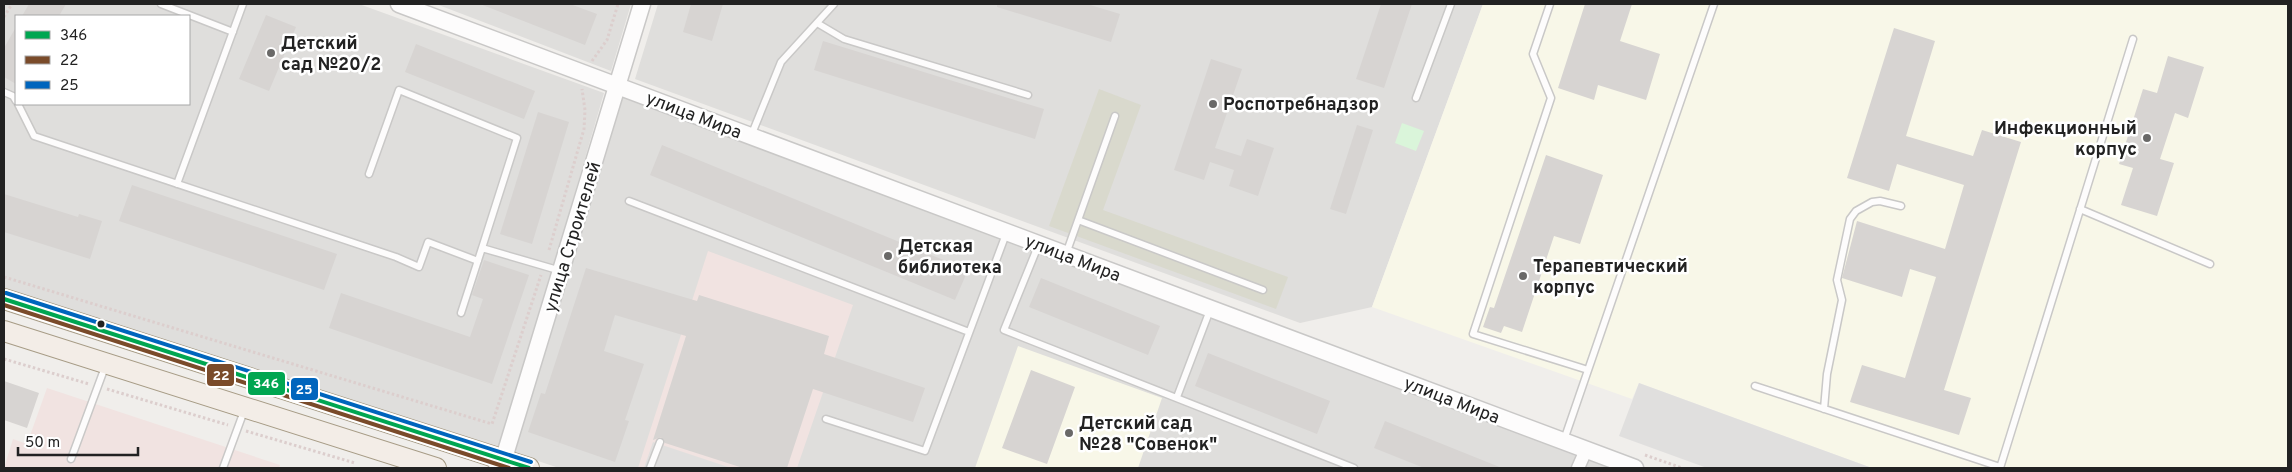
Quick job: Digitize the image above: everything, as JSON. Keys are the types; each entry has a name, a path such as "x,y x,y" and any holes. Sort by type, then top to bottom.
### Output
{"main road":[{"path":"4,299 500,464 529,468"},
{"path":"4,331 436,468"}],"street":[{"name":"улица Мира","path":"399,4 1635,468"},
{"name":"улица Строителей","path":"500,464 562,272 642,4"},
{"path":"1578,468 1586,450"}],"lane":[{"path":"161,4 189,15"},
{"path":"177,184 243,4"},
{"path":"751,137 780,62 834,4"},
{"path":"1416,98 1451,4"},
{"path":"1550,4 1534,54 1550,98 1473,334 1588,370"},
{"path":"1564,442 1714,4"},
{"path":"190,15 233,32"},
{"path":"817,23 844,39 1028,95"},
{"path":"1754,386 2000,468 2133,39"},
{"path":"369,174 399,90 517,138 461,313"},
{"path":"4,92 15,99"},
{"path":"18,105 34,136 419,267 428,242 478,260"},
{"path":"1066,255 1115,116"},
{"path":"629,200 969,332"},
{"path":"1824,409 1827,374 1842,300 1838,280 1850,219 1856,211 1872,202 1880,201 1901,206"},
{"path":"2080,209 2210,264"},
{"path":"1078,220 1263,290"},
{"path":"826,419 925,451 1006,233"},
{"path":"1038,245 1004,330 1354,468"},
{"path":"482,248 562,272"},
{"path":"1177,397 1210,309"},
{"path":"71,459 106,363"},
{"path":"223,468 246,408"},
{"path":"650,468 660,442"}],"path":[{"path":"4,17 12,4"},
{"path":"592,61 607,40 618,4"},
{"path":"4,277 464,417"},
{"path":"4,359 364,466"}],"shaded area":[{"path":"4,4 359,4 604,93 500,450 4,294"},
{"path":"436,4 631,4 611,71"},
{"path":"658,4 1483,4 1372,307 1300,323 635,79"},
{"path":"1483,4 2288,4 2288,468 1872,468 1639,383 1632,399 1372,307"},
{"path":"1099,89 1141,105 1103,210 1288,277 1276,309 1049,226"},
{"path":"622,96 1578,452 1571,468 559,468 514,453"},
{"path":"708,251 853,305 797,468 638,468"},
{"name":"Детский сад №28 \"Совенок\"","path":"1018,346 1162,398 1138,468 975,468"},
{"path":"1639,383 1872,468 1707,468 1619,436"},
{"path":"47,388 280,465 279,468 4,468 13,439 27,444"},
{"path":"653,442 731,468 644,468"},
{"path":"1589,458 1615,468 1585,468"}],"green space":[{"path":"1402,123 1424,131 1416,151 1395,143"}],"building":[{"path":"29,4 66,4 60,15 23,15"},
{"path":"480,4 570,4 597,14 585,45"},
{"path":"691,4 723,4 712,41 683,32"},
{"path":"997,4 1087,4 1120,14 1111,42 997,7"},
{"path":"1381,4 1412,4 1384,88 1356,79"},
{"path":"1585,4 1632,4 1620,41 1660,54 1646,100 1598,85 1594,100 1558,88"},
{"path":"266,15 296,27 269,91 239,79"},
{"path":"1894,28 1935,41 1906,136 1973,156 1982,130 2021,142 1944,390 1971,398 1959,435 1850,402 1862,365 1905,378 1936,277 1910,269 1902,297 1842,278 1857,221 1945,249 1964,185 1897,164 1889,191 1847,178"},
{"path":"15,29 15,83 4,77 4,48"},
{"path":"823,41 1044,109 1035,139 814,70"},
{"path":"416,44 535,91 524,119 405,72"},
{"name":"Инфекционный корпус","path":"2168,56 2204,67 2188,118 2175,113 2160,159 2174,163 2157,216 2121,205 2133,168 2119,164 2143,89 2157,93"},
{"name":"Роспотребнадзор","path":"1211,59 1242,69 1215,148 1241,156 1247,139 1274,148 1258,196 1229,186 1234,170 1210,162 1204,180 1174,170"},
{"path":"538,112 569,122 532,244 500,234"},
{"path":"1357,125 1373,130 1346,214 1330,209"},
{"path":"662,145 968,270 955,300 650,175"},
{"name":"Терапевтический корпус","path":"1546,155 1603,175 1580,244 1554,236 1522,332 1504,326 1501,333 1483,327 1490,307 1494,308"},
{"path":"132,185 337,254 324,290 119,221"},
{"path":"4,194 78,217 79,214 102,221 90,259 4,232"},
{"path":"484,260 529,275 492,384 329,328 341,293 470,337 483,299 472,295"},
{"path":"586,268 697,301 699,295 829,336 824,354 925,388 913,422 813,389 787,468 743,468 665,443 661,437 653,440 686,336 615,315 604,351 644,364 625,420 629,421 615,462 528,432 541,393 545,394"},
{"path":"1041,278 1160,326 1148,355 1029,307"},
{"path":"1208,353 1330,401 1317,434 1195,386"},
{"path":"1031,370 1075,387 1047,464 1002,448"},
{"path":"4,381 39,393 27,428 4,420"},
{"path":"1385,421 1502,468 1424,468 1374,448"}],"transit line":[{"name":"25","path":"6,293 531,462"},
{"name":"346","path":"4,299 529,468"},
{"name":"22","path":"4,305 509,468"}],"place":[{"name":"Детский сад №20/2","path":"271,53"},
{"name":"Роспотребнадзор","path":"1213,104"},
{"name":"Инфекционный корпус","path":"2147,138"},
{"name":"Детская библиотека","path":"888,256"},
{"name":"Терапевтический корпус","path":"1523,276"},
{"name":"Детский сад №28 \"Совенок\"","path":"1069,433"}]}
